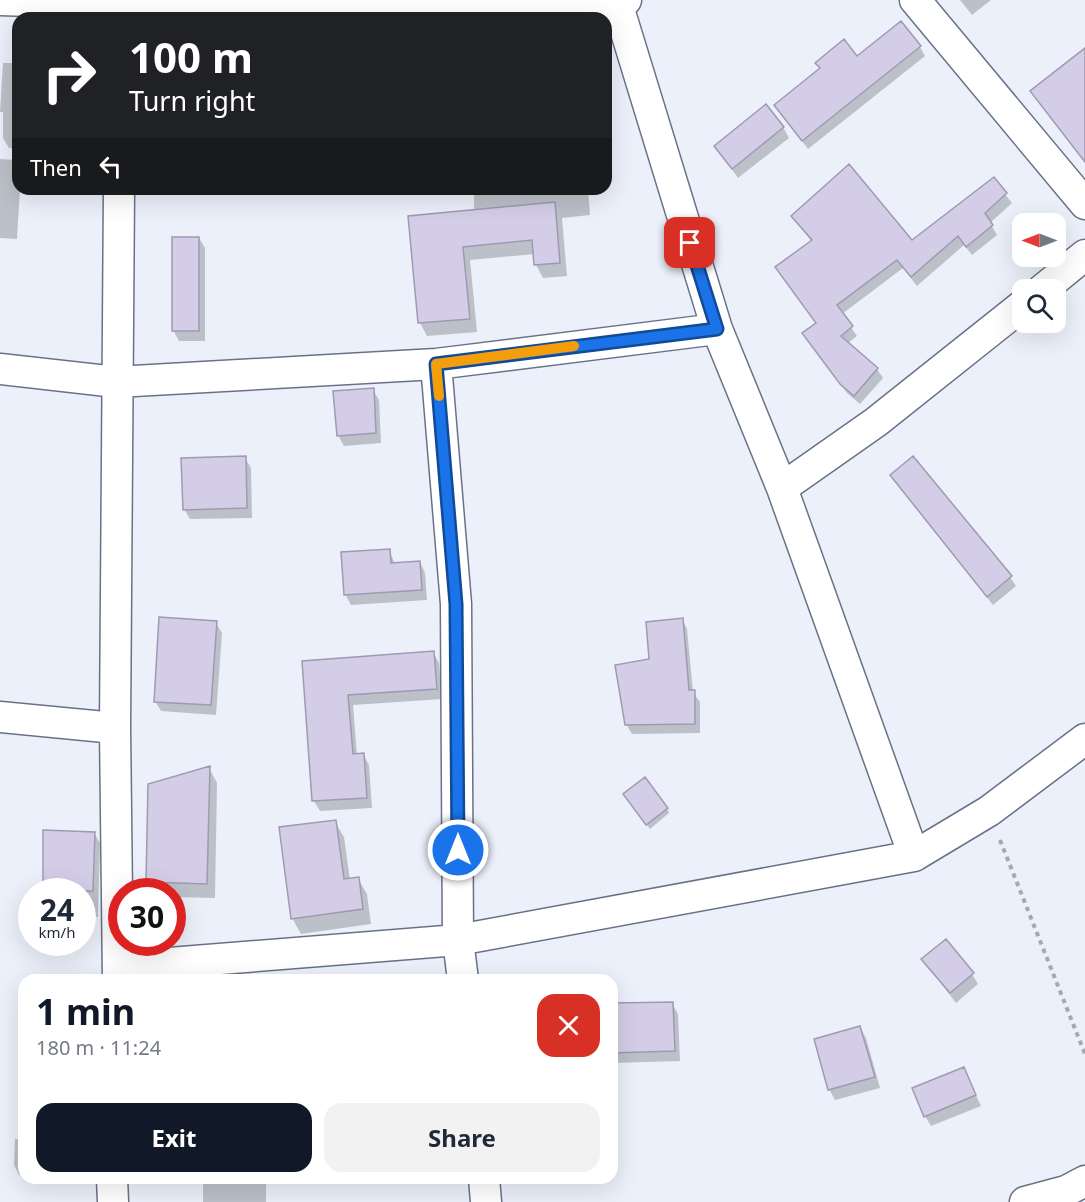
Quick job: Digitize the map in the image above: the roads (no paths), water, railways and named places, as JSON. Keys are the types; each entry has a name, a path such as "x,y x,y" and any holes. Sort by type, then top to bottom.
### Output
{"street":[{"path":"0,0 121,7 622,3 717,329 782,488 914,856"},
{"path":"915,0 1085,204"},
{"path":"119,195 115,728 119,973 458,940 914,856 989,811 1085,739"},
{"path":"1056,279 1085,255"},
{"path":"782,488 876,422 1012,314"},
{"path":"0,369 116,382 436,364 717,329"},
{"path":"436,364 456,604 458,940 461,974"},
{"path":"0,717 115,728"},
{"path":"1025,1202 1066,1191 1085,1181"},
{"path":"112,1184 113,1202"},
{"path":"484,1184 486,1202"}]}
